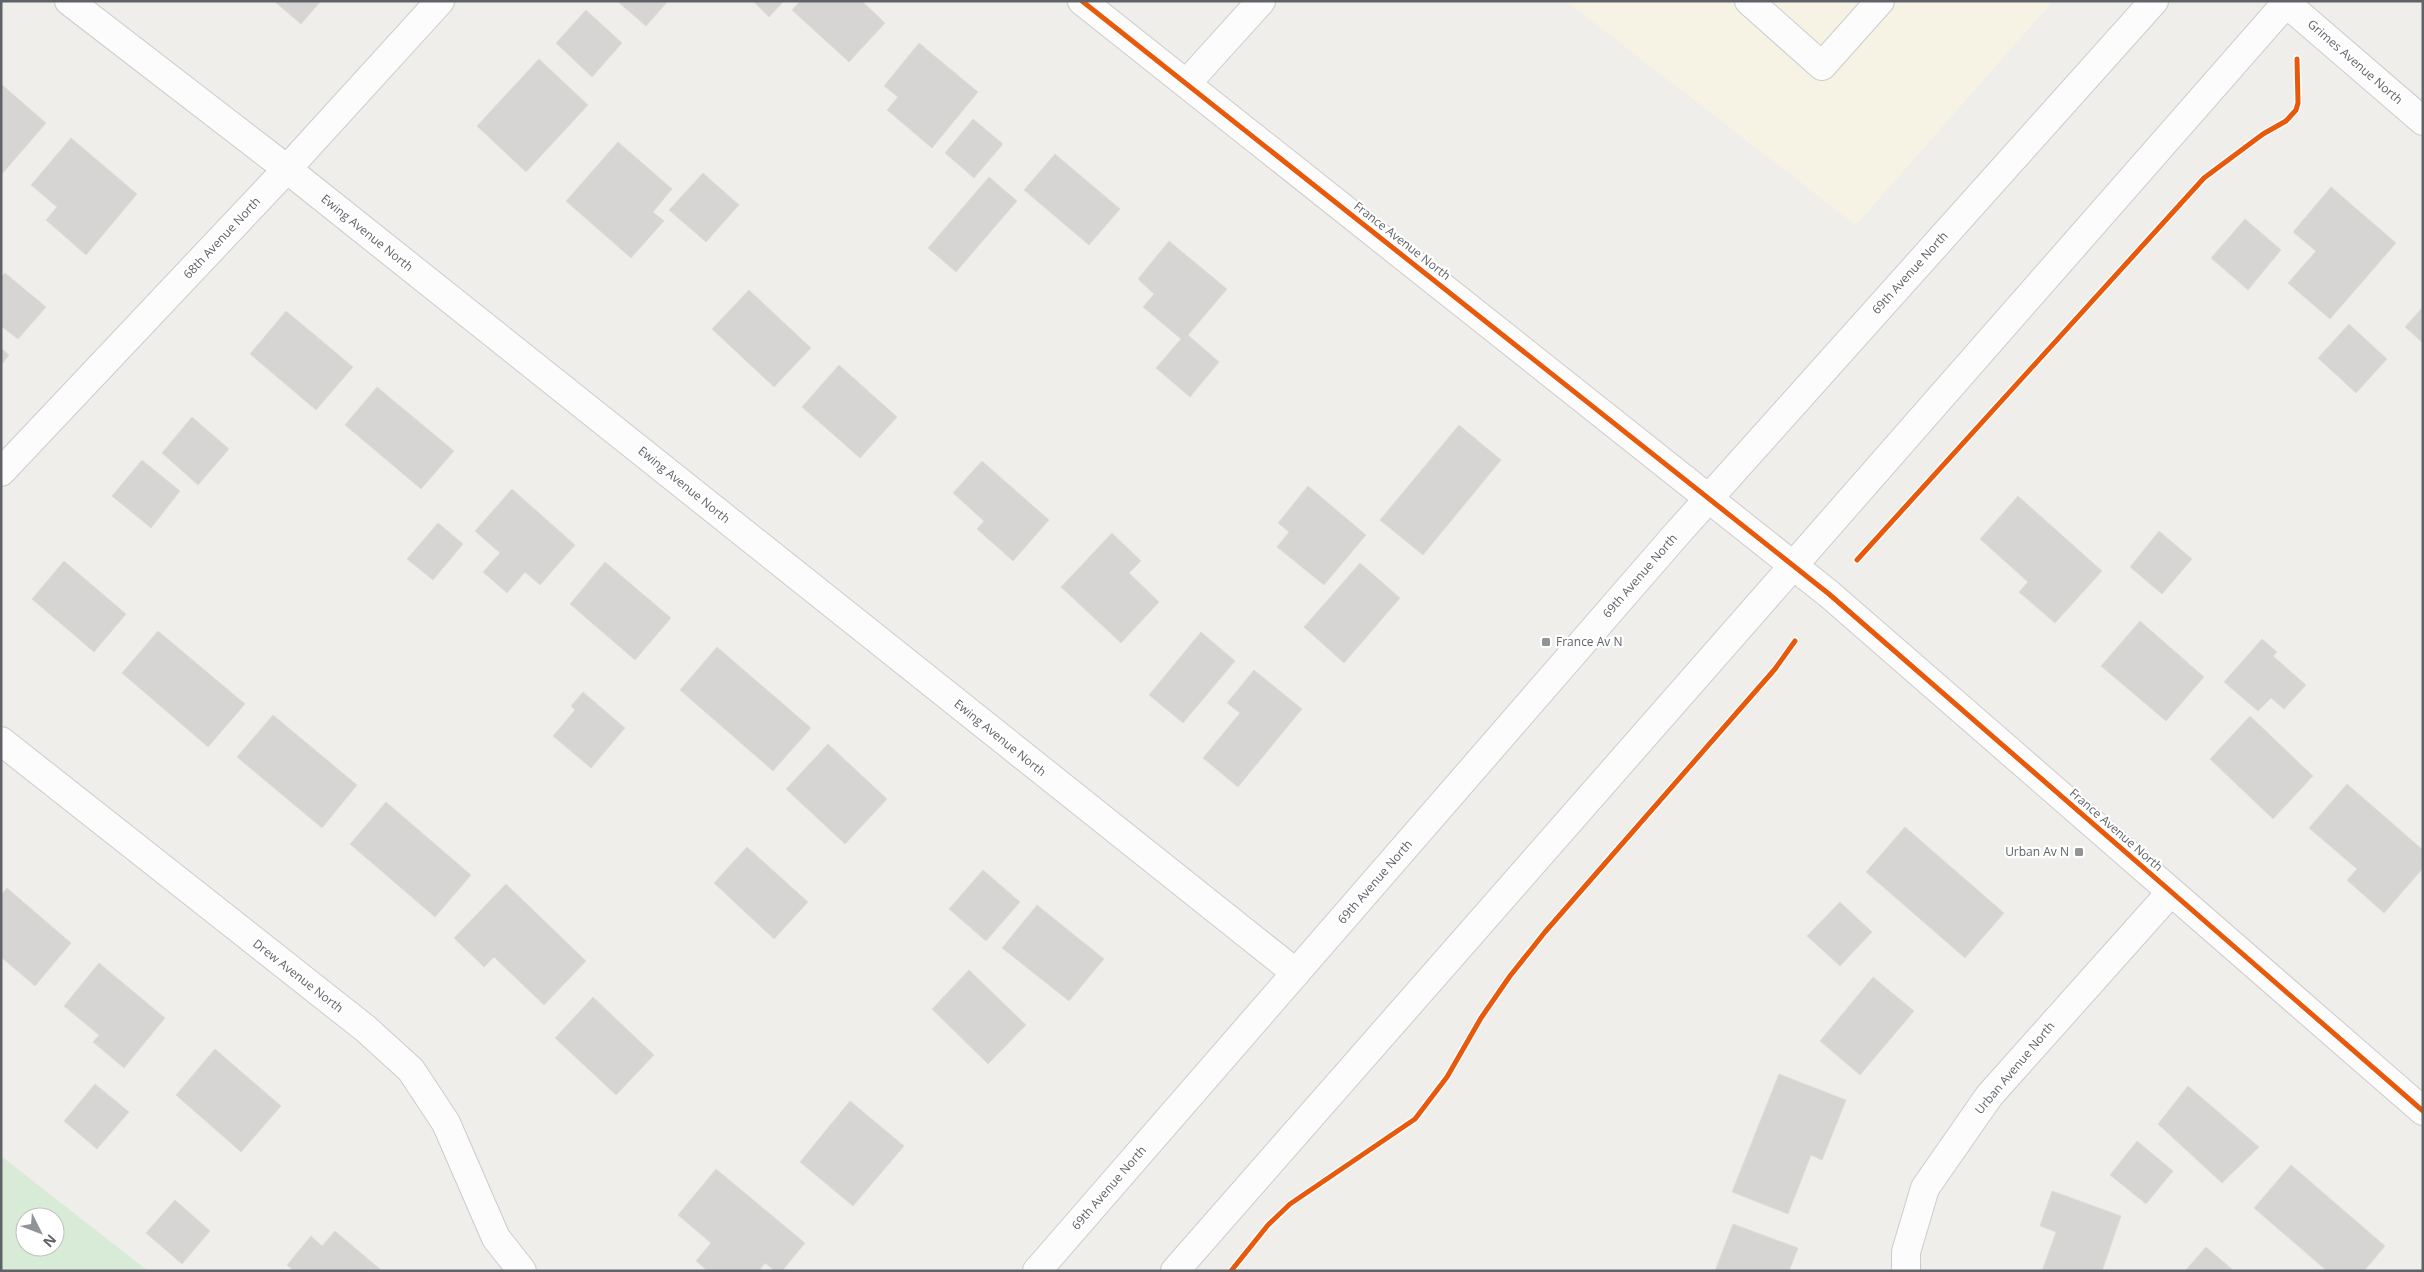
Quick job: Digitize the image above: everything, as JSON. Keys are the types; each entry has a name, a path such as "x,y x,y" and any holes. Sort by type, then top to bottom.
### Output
{"street":[{"name":"Ewing Avenue North","path":"69,1 287,169 1296,973"},
{"name":"68th Avenue North","path":"1,472 287,169 440,1"},
{"name":"France Avenue North","path":"1082,1 1794,565 2423,1111"},
{"path":"1187,83 1261,1"},
{"path":"1749,1 1822,66 1880,1"},
{"name":"69th Avenue North","path":"1037,1271 1709,498 2154,1"},
{"path":"1174,1271 2287,2"},
{"name":"Grimes Avenue North","path":"2287,2 2423,121"},
{"name":"Drew Avenue North","path":"1,741 366,1030 411,1070 446,1123 496,1238 522,1271"},
{"name":"Urban Avenue North","path":"1906,1271 1906,1252 1925,1188 1989,1096 2172,892"}],"shaded area":[{"path":"1566,1 2053,1 1856,225"}],"green space":[{"path":"1,1156 148,1271 1,1271"}],"building":[{"path":"274,1 321,1 301,24"},
{"path":"617,1 668,1 646,26"},
{"path":"753,1 784,1 769,17"},
{"path":"800,1 862,1 885,23 849,62 792,10"},
{"path":"586,10 622,43 592,77 556,43"},
{"path":"919,43 978,92 932,148 887,110 898,97 884,86"},
{"path":"539,59 588,105 526,172 477,126"},
{"path":"1,84 46,123 1,175"},
{"path":"973,119 1003,144 974,178 945,153"},
{"path":"71,138 137,194 86,255 46,220 57,207 31,185"},
{"path":"618,142 672,189 653,212 664,221 631,258 566,201"},
{"path":"1055,154 1120,209 1089,245 1024,190"},
{"path":"703,173 739,205 706,242 669,210"},
{"path":"989,177 1017,201 956,272 928,248"},
{"path":"2331,187 2396,243 2330,319 2288,283 2316,251 2293,232"},
{"path":"2245,219 2281,250 2248,290 2211,258"},
{"path":"1169,241 1227,289 1188,335 1219,362 1190,397 1156,368 1181,339 1143,307 1154,294 1138,279"},
{"path":"5,273 46,307 18,339 1,326 1,277"},
{"path":"749,290 811,348 774,387 712,329"},
{"path":"2423,307 2423,343 2405,327"},
{"path":"286,311 353,367 316,410 250,354"},
{"path":"2349,324 2387,359 2356,393 2318,358"},
{"path":"1,348 9,355 1,365"},
{"path":"839,365 897,417 860,458 802,407"},
{"path":"377,387 454,451 421,489 345,425"},
{"path":"192,417 229,449 198,485 162,453"},
{"path":"1459,425 1501,460 1423,555 1380,520"},
{"path":"142,460 180,491 151,528 112,496"},
{"path":"982,461 1049,520 1013,561 977,529 984,521 953,493"},
{"path":"1308,486 1366,535 1324,585 1277,547 1289,532 1278,523"},
{"path":"512,489 575,545 540,585 525,572 507,593 483,572 500,553 475,531"},
{"path":"2018,496 2102,571 2055,623 2019,592 2028,582 1980,539"},
{"path":"438,523 463,544 433,580 407,559"},
{"path":"2159,531 2192,559 2162,594 2130,567"},
{"path":"1112,533 1141,561 1129,573 1159,602 1121,643 1061,587"},
{"path":"64,561 126,614 94,652 32,599"},
{"path":"605,562 671,618 635,660 570,604"},
{"path":"1360,563 1400,598 1344,663 1304,627"},
{"path":"2140,621 2204,677 2166,721 2101,666"},
{"path":"158,631 245,704 208,747 122,673"},
{"path":"1201,632 1235,661 1183,723 1149,695"},
{"path":"2262,639 2277,652 2273,656 2306,685 2284,709 2271,698 2258,711 2224,682"},
{"path":"717,647 811,728 773,771 680,690"},
{"path":"1254,670 1302,709 1238,787 1203,758 1240,713 1227,703"},
{"path":"583,692 625,728 591,768 553,736 575,710 571,706"},
{"path":"273,715 357,785 322,828 237,757"},
{"path":"2250,716 2313,776 2273,819 2210,759"},
{"path":"828,744 887,799 845,844 786,789"},
{"path":"2347,784 2423,850 2423,868 2384,913 2347,880 2357,869 2309,828"},
{"path":"386,802 471,875 435,917 350,844"},
{"path":"1905,827 2004,913 1965,958 1866,872"},
{"path":"747,847 808,902 774,939 714,883"},
{"path":"983,870 1020,902 986,941 949,909"},
{"path":"506,884 586,961 544,1005 494,957 484,967 454,938"},
{"path":"7,888 71,943 35,986 1,957 1,895"},
{"path":"1840,902 1872,932 1840,966 1807,936"},
{"path":"1037,905 1104,959 1069,1001 1002,948"},
{"path":"99,963 165,1018 124,1068 93,1042 99,1035 64,1006"},
{"path":"969,970 1026,1025 988,1064 932,1009"},
{"path":"1873,977 1914,1011 1860,1075 1820,1041"},
{"path":"593,997 654,1055 616,1095 555,1038"},
{"path":"215,1049 281,1106 241,1152 176,1095"},
{"path":"1779,1074 1846,1100 1822,1160 1811,1155 1788,1214 1732,1192"},
{"path":"95,1084 129,1112 97,1149 64,1121"},
{"path":"2188,1086 2259,1147 2222,1183 2158,1124"},
{"path":"850,1101 904,1146 853,1206 800,1162"},
{"path":"2137,1141 2173,1171 2146,1204 2110,1175"},
{"path":"2291,1165 2385,1246 2364,1271 2327,1271 2254,1208"},
{"path":"716,1169 805,1243 782,1271 775,1271 765,1263 759,1271 708,1271 696,1261 711,1243 678,1215"},
{"path":"2052,1191 2121,1216 2102,1271 2042,1271 2056,1232 2040,1226"},
{"path":"175,1200 210,1231 182,1264 146,1233"},
{"path":"1733,1224 1798,1248 1789,1271 1715,1271"},
{"path":"335,1231 382,1271 294,1271 287,1265 311,1236 322,1246"},
{"path":"2206,1247 2234,1271 2185,1271"}],"cycle path":[{"path":"1082,1 1829,594 2423,1111"},
{"path":"1857,560 2204,178 2263,134 2286,121 2296,110 2298,103 2297,59"},
{"path":"1231,1271 1268,1225 1290,1204 1415,1119 1447,1077 1481,1018 1510,976 1545,932 1775,669 1795,641"}],"place":[{"name":"France Av N","path":"1546,642"},
{"name":"Urban Av N","path":"2079,852"}]}
